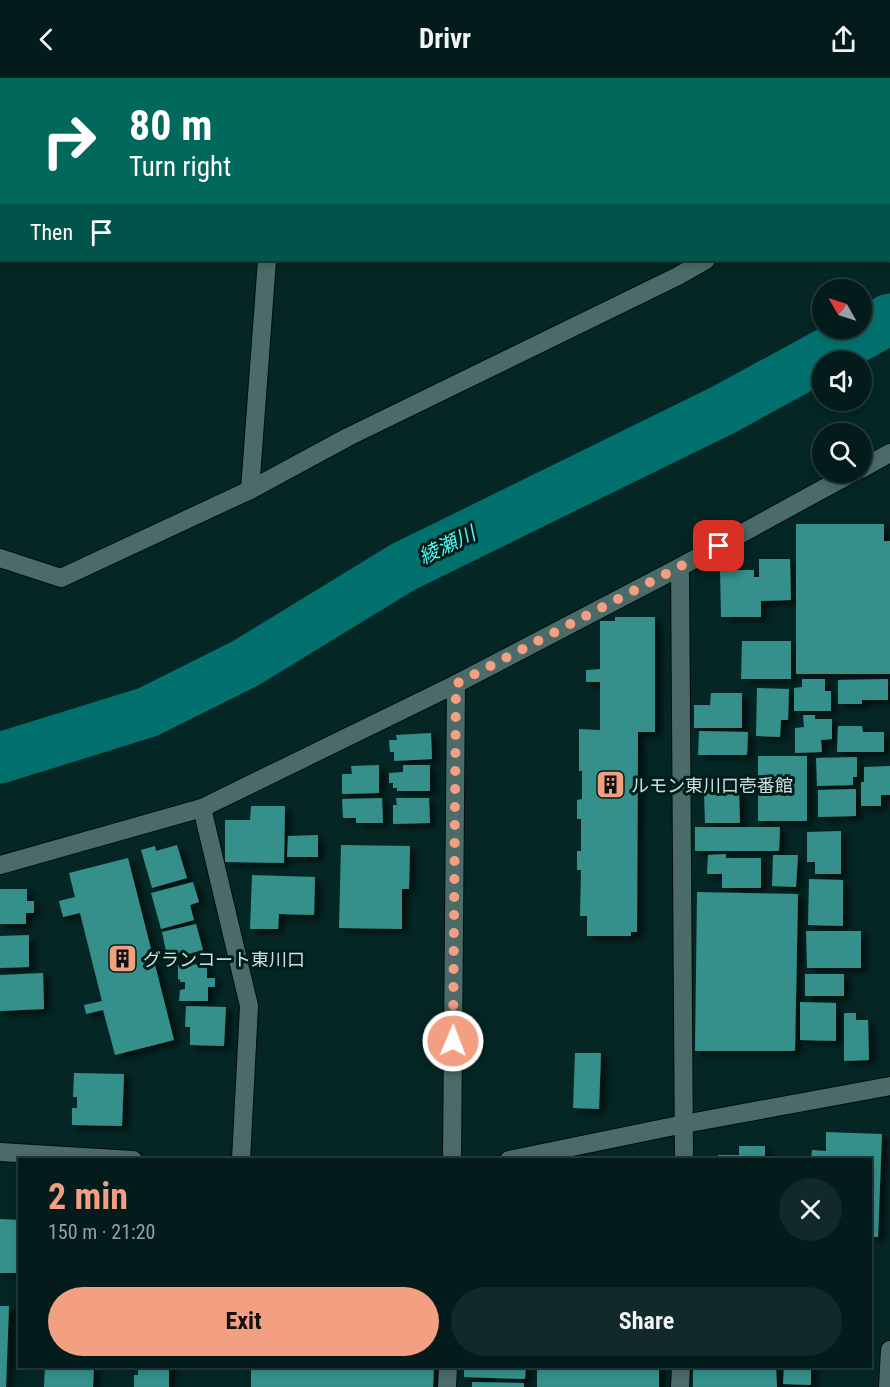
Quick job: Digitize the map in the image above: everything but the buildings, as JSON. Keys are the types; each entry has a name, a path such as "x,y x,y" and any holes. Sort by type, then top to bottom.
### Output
{"street":[{"path":"250,490 267,261"},
{"path":"0,558 61,578 250,490 348,437 668,282 704,261"},
{"path":"872,463 890,453"},
{"path":"0,865 201,808 456,684 680,567 834,483"},
{"path":"680,567 684,1158"},
{"path":"452,1158 456,684"},
{"path":"201,808 249,1006 241,1158"},
{"path":"518,1158 684,1124 890,1086"},
{"path":"0,1152 100,1158"},
{"path":"888,1387 890,1350"},
{"path":"447,1387 448,1368"},
{"path":"680,1387 681,1368"}],"waterway":[{"name":"綾瀬川","path":"0,758 148,712 246,663 403,567 723,410 890,319"}],"place":[{"name":"ルモン東川口壱番館","path":"610,785"},
{"name":"グランコート東川口","path":"122,959"}],"route":[{"path":"453,1041 456,684 719,546"}]}
